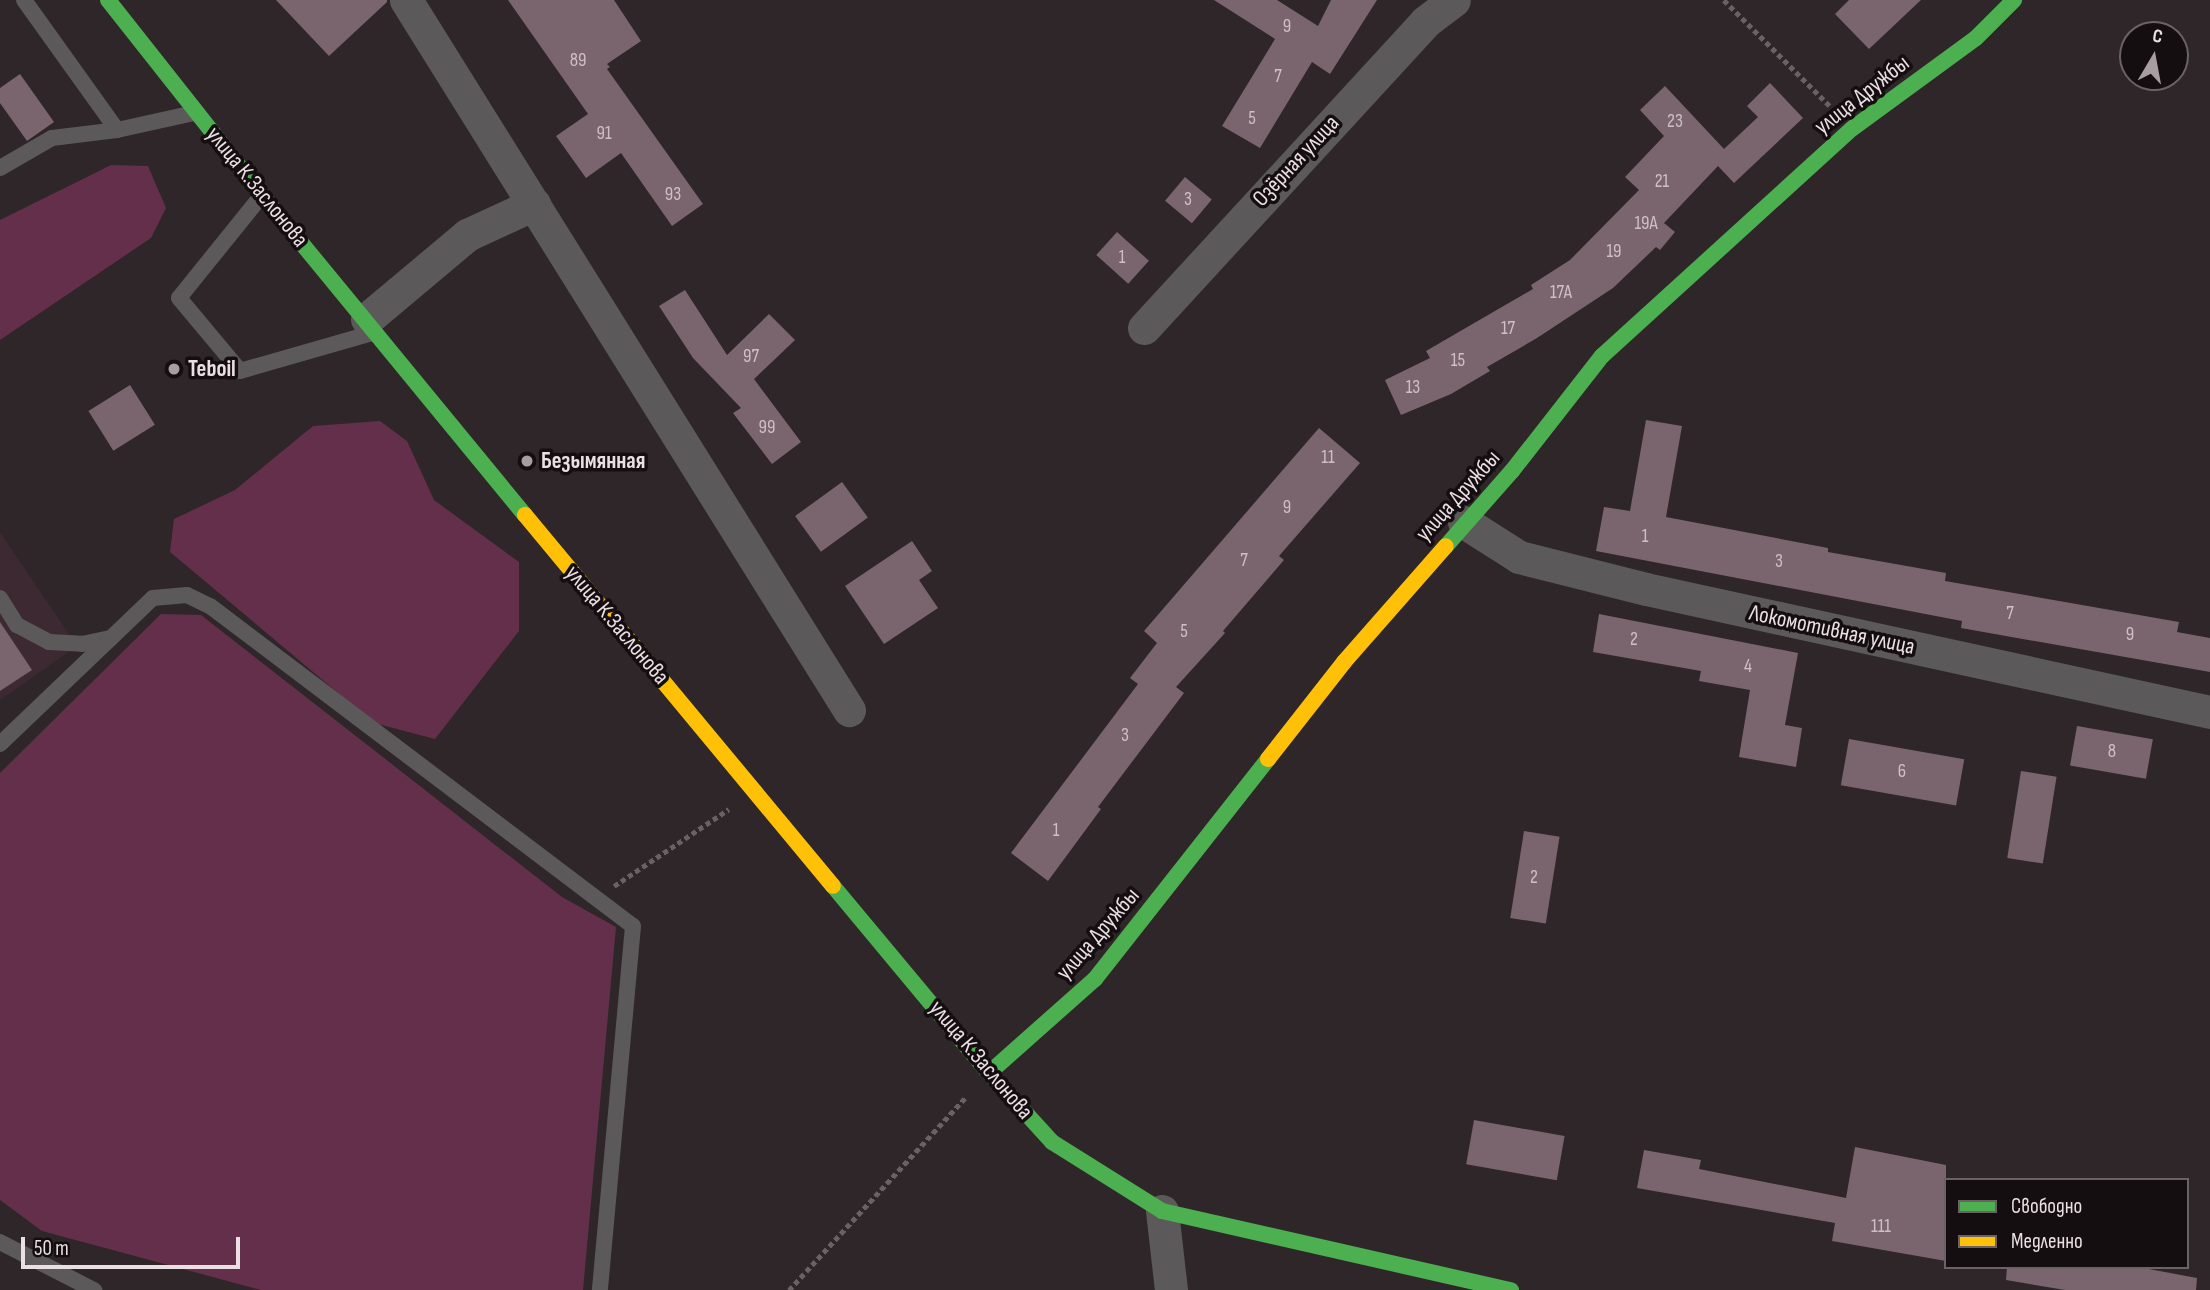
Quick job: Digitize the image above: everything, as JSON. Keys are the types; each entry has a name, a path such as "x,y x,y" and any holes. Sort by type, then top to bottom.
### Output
{"street":[{"name":"улица К.Заслонова","path":"108,0 262,195 372,325 557,553 989,1073 1052,1142 1162,1212 1511,1290"},
{"path":"406,0 849,710"},
{"name":"Озёрная улица","path":"1143,327 1425,22 1454,0"},
{"name":"улица Дружбы","path":"989,1073 1095,979 1343,662 1464,522 1512,471 1602,356 1853,128 1976,38 2014,0"},
{"path":"372,325 467,235 534,204"},
{"name":"Локомотивная улица","path":"1464,522 1520,557 1620,583 2210,712"},
{"path":"1162,1212 1171,1290"}],"lane":[{"path":"24,0 117,130"},
{"path":"0,168 52,138 117,130 196,112"},
{"path":"262,195 179,298 240,371 372,325"},
{"path":"0,744 153,598 187,595 210,606 633,926 600,1290"},
{"path":"0,598 17,625 49,642 82,644 114,637"},
{"path":"0,1242 94,1290"}],"path":[{"path":"1724,0 1853,128"},
{"path":"596,898 756,790"},
{"path":"789,1290 989,1073"}],"shaded area":[{"path":"111,165 148,166 166,208 151,238 0,340 0,220"},
{"path":"380,421 407,441 434,500 519,562 519,631 435,739 374,723 170,552 174,519 235,490 313,426"},
{"path":"0,532 77,646 0,700"},
{"path":"161,614 201,615 562,897 616,927 583,1290 261,1290 42,1231 0,1200 0,773"}],"building":[{"path":"276,0 387,0 387,2 329,56"},
{"path":"508,0 614,0 641,41 607,64 610,67 607,69 703,204 672,226 621,153 586,178 556,136 588,114"},
{"path":"1214,0 1277,0 1318,26 1331,0 1377,0 1330,74 1312,62 1260,148 1222,126 1275,39"},
{"path":"1849,0 1921,0 1869,49 1835,14"},
{"path":"20,74 54,122 27,141 0,103 0,88"},
{"path":"1770,83 1803,118 1734,183 1718,166 1664,223 1675,232 1660,250 1656,247 1613,288 1487,367 1490,371 1451,394 1401,415 1385,380 1430,358 1426,351 1533,289 1531,285 1570,260 1639,190 1625,177 1664,136 1640,110 1665,86 1724,149 1758,117 1747,106"},
{"path":"1185,177 1212,199 1192,223 1165,201"},
{"path":"1117,232 1149,261 1128,284 1096,255"},
{"path":"685,290 727,355 769,314 795,340 754,379 801,442 772,464 733,413 741,408 693,358 659,306"},
{"path":"130,385 155,425 113,451 88,411"},
{"path":"1646,420 1682,426 1666,517 1828,548 1828,552 1946,573 1945,581 2179,622 2177,632 2210,638 2210,672 1961,628 1962,621 1596,551 1604,507 1630,511"},
{"path":"1319,428 1360,463 1279,556 1284,560 1223,631 1225,633 1176,687 1184,693 1098,807 1101,809 1048,881 1011,853 1138,684 1130,678 1157,643 1144,631"},
{"path":"842,482 868,518 821,552 795,516"},
{"path":"912,541 932,571 919,580 938,608 884,644 845,586"},
{"path":"1599,614 1798,653 1785,725 1802,728 1796,767 1739,757 1750,690 1699,681 1701,671 1593,652"},
{"path":"0,622 32,670 0,691"},
{"path":"2077,726 2153,739 2146,779 2070,765"},
{"path":"1849,739 1964,759 1956,806 1841,785"},
{"path":"2021,771 2057,777 2043,864 2007,858"},
{"path":"1524,831 1560,837 1546,924 1510,918"},
{"path":"1474,1120 1565,1136 1557,1180 1466,1164"},
{"path":"1855,1147 1946,1165 1944,1261 1832,1241 1835,1223 1637,1188 1644,1150 1701,1160 1699,1169 1846,1198"},
{"path":"2007,1269 2149,1269 2197,1278 2196,1290 2065,1290 2006,1280"}],"traffic: fast":[{"path":"108,0 262,195 525,515"},
{"path":"1446,546 1512,471 1602,356 1853,128 1976,38 2014,0"},
{"path":"989,1073 1095,979 1268,759"},
{"path":"833,886 982,1065 1052,1142 1162,1211 1511,1290"}],"traffic: slow":[{"path":"525,515 833,886"},
{"path":"1268,759 1344,662 1446,546"}],"place":[{"name":"Teboil","path":"174,369"},
{"name":"Безымянная","path":"527,461"}]}
